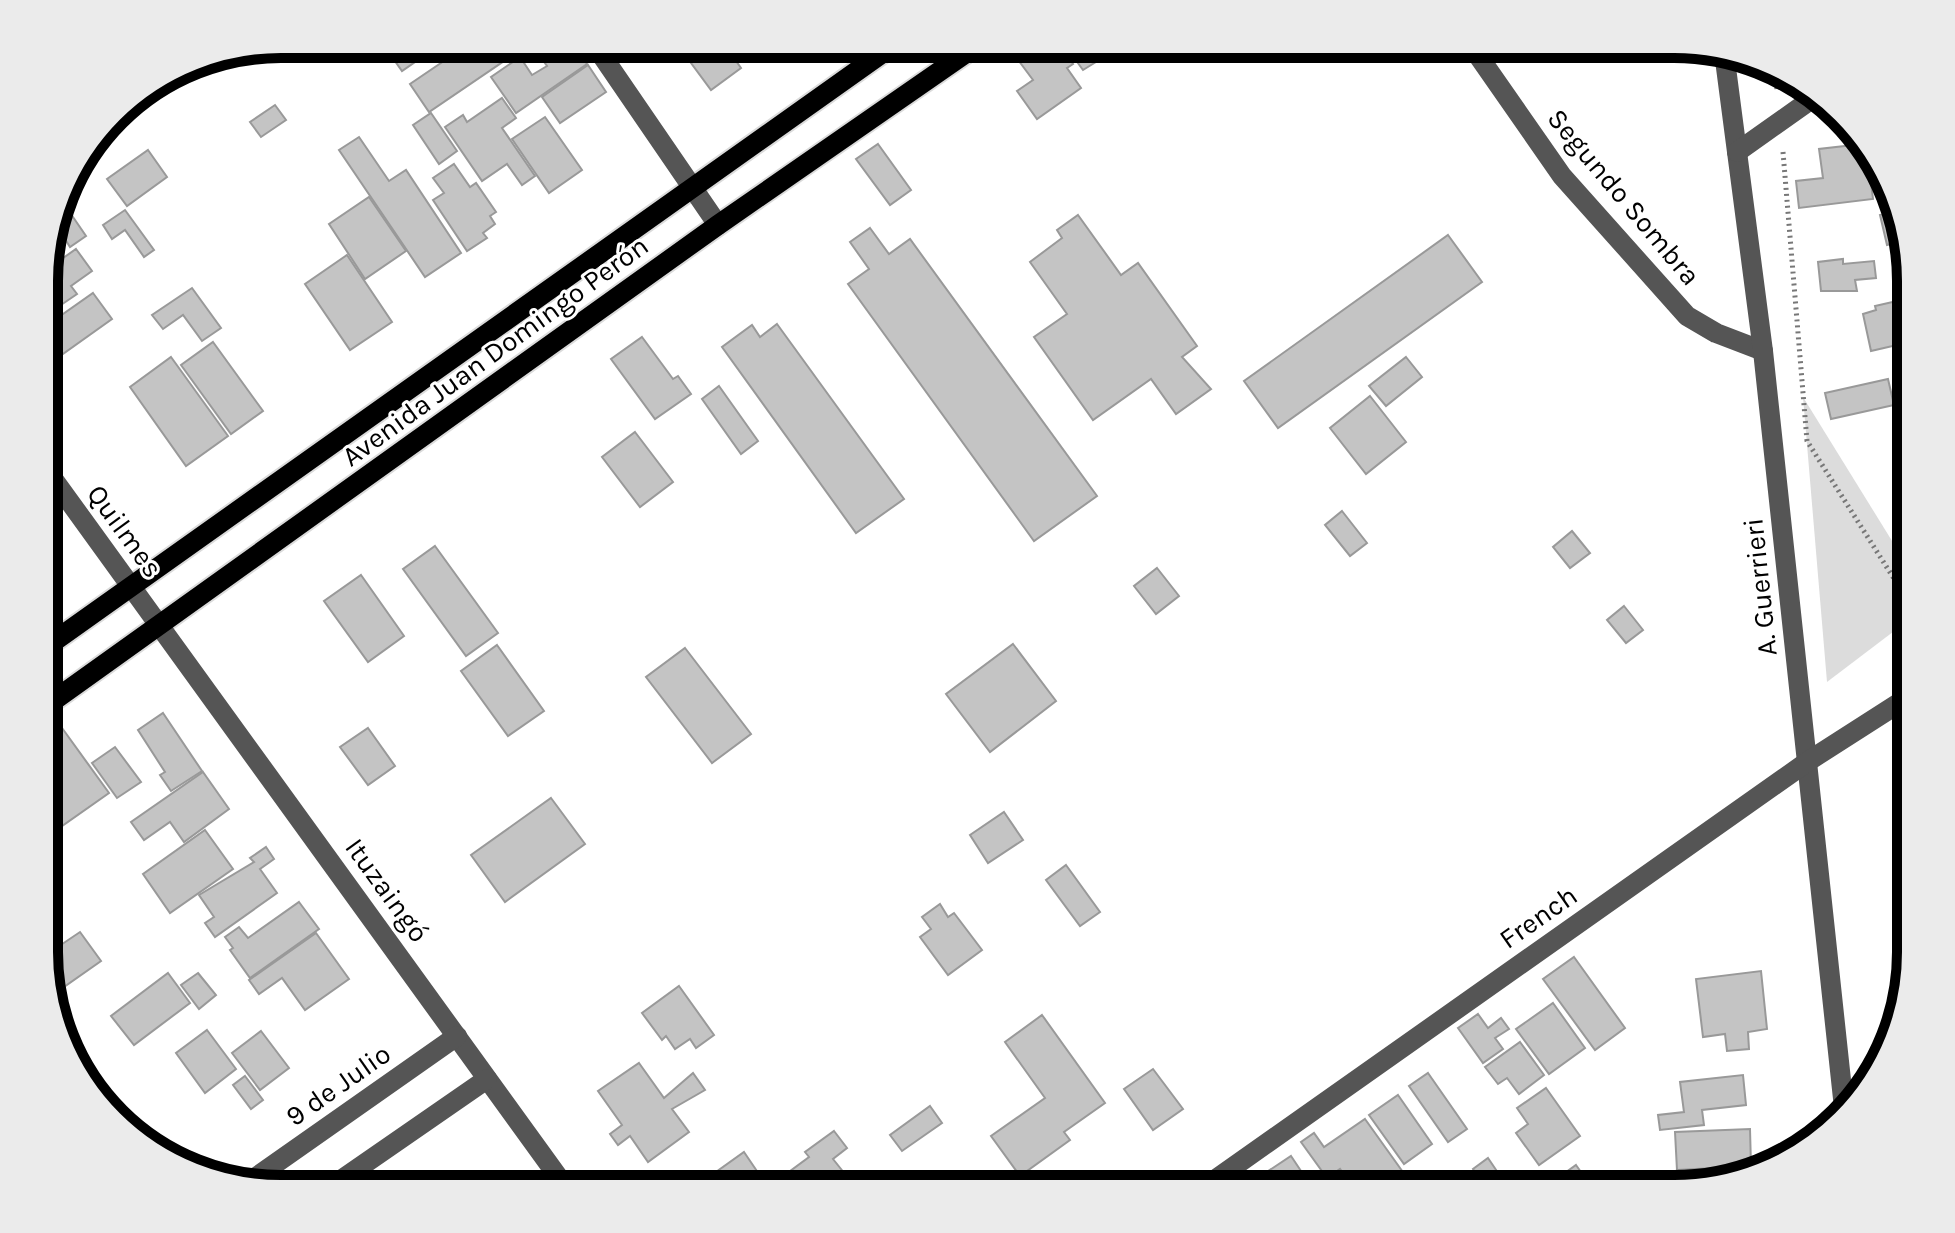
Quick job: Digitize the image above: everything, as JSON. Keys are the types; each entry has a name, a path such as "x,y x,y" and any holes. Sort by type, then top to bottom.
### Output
{"main road":[{"name":"Avenida Juan Domingo Perón","path":"58,639 875,58"},
{"name":"Avenida Juan Domingo Perón","path":"58,698 718,225 959,58"}],"street":[{"path":"603,58 718,225"},
{"name":"Segundo Sombra","path":"1480,58 1562,176 1687,316 1716,333 1763,351"},
{"name":"A. Guerrieri","path":"1726,65 1763,351 1843,1097"},
{"path":"1737,152 1807,102"},
{"name":"Quilmes","path":"58,486 130,589 161,625"},
{"name":"Ituzaingó","path":"161,625 557,1175"},
{"name":"French","path":"1222,1175 1807,762 1897,704"},
{"name":"9 de Julio","path":"260,1174 457,1036"},
{"path":"348,1175 487,1079"}],"path":[{"path":"1777,84 1807,441 1897,583"}],"shaded area":[{"path":"1803,397 1897,549 1897,629 1827,682"}],"building":[{"path":"393,58 421,58 402,71"},
{"path":"448,58 508,58 429,112 410,84"},
{"path":"519,58 532,75 547,66 541,58 583,58 587,64 516,113 491,77"},
{"path":"687,58 734,58 741,68 711,90"},
{"path":"1017,58 1069,58 1073,64 1067,68 1081,88 1037,119 1017,91 1033,80"},
{"path":"1074,58 1102,58 1083,70"},
{"path":"588,65 606,92 560,123 542,97"},
{"path":"502,98 516,118 502,128 535,176 522,185 507,164 482,181 445,127 463,115 467,122"},
{"path":"275,105 286,120 261,137 250,122"},
{"path":"431,113 457,151 439,164 413,125"},
{"path":"545,117 582,170 549,193 512,139"},
{"path":"359,137 389,181 406,170 461,253 425,277 339,150"},
{"path":"878,144 911,190 890,205 856,159"},
{"path":"1851,145 1870,176 1873,199 1799,208 1796,181 1823,178 1819,149"},
{"path":"148,150 167,177 127,206 107,179"},
{"path":"454,164 470,187 476,183 496,212 490,216 495,224 483,233 487,238 467,251 433,200 444,193 433,178"},
{"path":"369,197 406,251 365,279 329,224"},
{"path":"125,210 154,250 144,257 125,230 112,239 103,225"},
{"path":"1886,214 1894,243 1887,245 1880,215"},
{"path":"1078,215 1121,275 1138,263 1197,346 1182,357 1211,389 1176,414 1151,379 1093,420 1034,337 1067,314 1030,262 1062,238 1057,230"},
{"path":"73,217 86,236 70,247 63,236 67,222"},
{"path":"870,228 889,254 910,239 1097,496 1034,541 848,284 869,269 850,242"},
{"path":"1448,235 1482,282 1278,428 1244,381"},
{"path":"76,249 92,271 71,286 77,294 61,305 58,301 59,261"},
{"path":"347,255 392,322 350,350 305,284"},
{"path":"1843,259 1843,264 1874,261 1876,278 1855,280 1857,291 1821,291 1818,262"},
{"path":"192,288 221,328 202,341 183,315 163,329 152,315"},
{"path":"93,293 112,319 60,356 58,318"},
{"path":"1897,301 1897,345 1871,351 1863,314 1876,310 1875,306"},
{"path":"777,324 904,499 856,533 722,347 752,325 760,337"},
{"path":"642,337 673,379 678,376 691,394 655,419 611,359"},
{"path":"213,342 263,411 231,434 181,365"},
{"path":"171,357 228,436 186,466 130,387"},
{"path":"1406,357 1422,377 1386,406 1369,386"},
{"path":"1888,379 1894,405 1831,419 1825,393"},
{"path":"719,386 758,441 741,454 702,399"},
{"path":"1370,396 1406,442 1366,474 1330,428"},
{"path":"635,432 673,482 640,507 602,457"},
{"path":"1342,511 1367,543 1350,556 1325,525"},
{"path":"1572,531 1590,553 1570,568 1553,547"},
{"path":"435,546 498,633 466,656 403,569"},
{"path":"1157,568 1179,596 1156,614 1134,586"},
{"path":"361,575 404,636 368,662 324,601"},
{"path":"1624,606 1643,630 1626,643 1607,620"},
{"path":"1013,644 1056,701 990,752 946,694"},
{"path":"497,645 544,711 508,736 461,671"},
{"path":"685,648 751,734 712,763 646,677"},
{"path":"163,713 202,771 171,791 160,775 165,772 138,730"},
{"path":"58,722 109,793 62,826 58,820"},
{"path":"368,728 395,766 368,785 340,747"},
{"path":"115,747 141,782 117,798 92,763"},
{"path":"203,772 229,809 184,842 170,822 144,840 131,822"},
{"path":"551,798 585,844 505,902 471,855"},
{"path":"1004,812 1023,840 988,863 970,835"},
{"path":"205,830 233,869 170,913 143,874"},
{"path":"266,847 274,859 260,869 277,893 215,937 205,923 214,917 199,895 254,862 250,858"},
{"path":"1066,865 1100,912 1080,926 1046,880"},
{"path":"299,902 319,929 250,978 230,950 233,948 225,937 239,927 248,938"},
{"path":"940,904 948,917 954,913 982,950 948,975 920,937 931,929 922,917"},
{"path":"80,932 101,961 62,989 58,947"},
{"path":"316,933 349,979 305,1010 282,978 259,994 249,980"},
{"path":"1574,957 1625,1028 1595,1050 1543,979"},
{"path":"1761,971 1767,1029 1748,1032 1749,1049 1727,1051 1725,1034 1703,1037 1696,979"},
{"path":"168,973 190,1003 134,1045 111,1016"},
{"path":"198,973 216,995 199,1009 181,985"},
{"path":"679,986 714,1035 696,1048 690,1039 675,1049 666,1036 662,1040 642,1013"},
{"path":"1553,1003 1585,1048 1549,1074 1516,1029"},
{"path":"1478,1014 1488,1028 1501,1018 1509,1029 1495,1038 1503,1049 1483,1063 1458,1028"},
{"path":"1042,1015 1105,1103 1064,1132 1070,1140 1021,1175 991,1136 1045,1098 1005,1042"},
{"path":"207,1030 236,1069 205,1093 176,1053"},
{"path":"261,1031 289,1068 260,1090 232,1053"},
{"path":"1520,1042 1544,1075 1519,1094 1507,1078 1498,1084 1485,1067"},
{"path":"639,1063 664,1098 693,1073 705,1090 672,1109 689,1132 648,1162 630,1136 618,1145 610,1134 622,1125 598,1091"},
{"path":"1153,1069 1183,1109 1153,1130 1124,1089"},
{"path":"1428,1073 1467,1129 1448,1142 1409,1086"},
{"path":"1743,1075 1746,1105 1702,1110 1704,1125 1660,1130 1658,1115 1684,1112 1680,1082"},
{"path":"245,1076 263,1100 251,1109 233,1085"},
{"path":"1546,1088 1580,1136 1539,1165 1516,1133 1528,1124 1517,1108"},
{"path":"1398,1095 1432,1144 1404,1164 1369,1115"},
{"path":"930,1106 942,1123 902,1151 890,1135"},
{"path":"1365,1119 1405,1175 1344,1175 1340,1169 1325,1175 1301,1142 1314,1133 1324,1147"},
{"path":"1750,1129 1751,1161 1731,1167 1677,1170 1675,1132"},
{"path":"834,1131 847,1148 833,1159 846,1175 785,1175 809,1157 805,1152"},
{"path":"744,1152 760,1175 712,1175"},
{"path":"1291,1156 1304,1175 1262,1175"},
{"path":"1488,1158 1500,1175 1477,1175 1473,1169"},
{"path":"1576,1165 1583,1175 1562,1175"}]}
